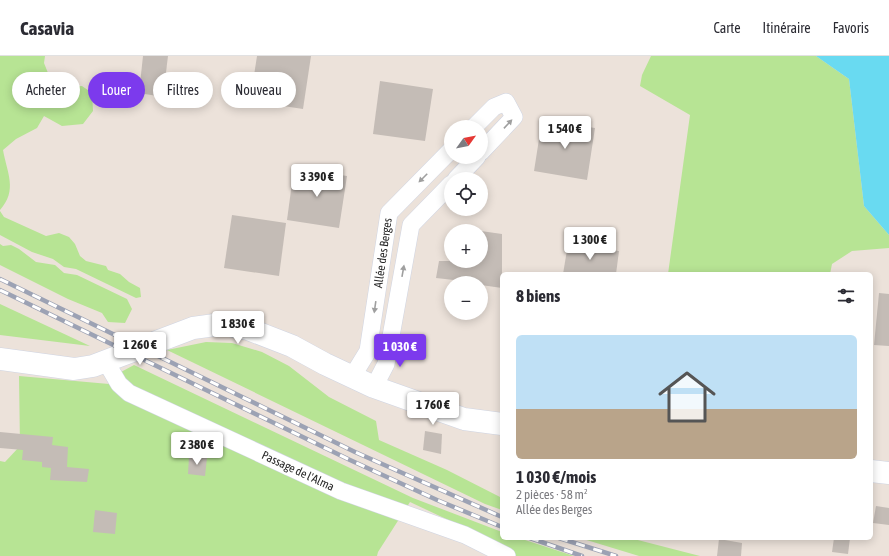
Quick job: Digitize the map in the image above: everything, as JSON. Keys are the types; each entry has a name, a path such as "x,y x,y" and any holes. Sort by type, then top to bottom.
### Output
{"main road":[{"path":"0,359 74,369 106,362 193,328 222,324 248,329 292,346 325,364 374,387 464,419 500,424"},
{"path":"873,471 889,473"}],"street":[{"path":"481,120 494,107 506,102 514,118 488,145"},
{"name":"Allée des Berges","path":"352,377 368,351 389,213 444,157"},
{"path":"463,172 470,164"},
{"name":"Allée des Berges","path":"374,387 386,364 411,225 444,191"},
{"name":"Passage de l'Alma","path":"106,362 119,384 129,393 341,491 465,535 507,556"}],"green space":[{"path":"0,56 45,56 44,63 48,72 12,72 12,108 80,108 80,86 82,86 88,90 88,108 93,108 93,111 83,124 62,126 44,116 37,128 16,139 3,150 9,174 10,188 9,195 0,210"},
{"path":"651,56 816,56 849,79 864,206 889,235 889,248 852,251 832,264 830,272 668,272 690,115 640,86 642,75"},
{"path":"0,211 4,217 46,236 59,233 69,237 75,244 80,256 86,261 106,266 108,270 120,274 129,282 140,288 141,297 136,298 76,269 64,267 53,259 32,252 0,235"},
{"path":"0,244 3,246 11,245 36,262 55,265 64,273 77,275 127,299 132,309 125,323 108,322 102,313 68,299 0,265"},
{"path":"0,304 90,346 0,335"},
{"path":"206,342 232,343 262,352 289,366 329,397 376,421 379,440 447,470 500,497 500,509 485,504 167,350"},
{"path":"134,365 413,498 500,531 500,540 525,540 574,556 504,556 512,550 410,502 378,552 377,556 0,556 0,461 5,462 20,446 19,376 109,384 120,383 121,372"},
{"path":"587,540 638,540 700,556 639,556"}],"water":[{"path":"816,56 889,56 889,235 864,206 849,79"}],"building":[{"path":"143,56 168,56 166,72 153,72 153,95 145,94 145,72 141,72"},
{"path":"257,56 311,56 303,109 296,108 296,72 255,72"},
{"path":"380,81 433,89 425,141 373,134"},
{"path":"542,120 595,128 587,180 534,171"},
{"path":"294,168 347,176 339,228 287,220"},
{"path":"232,215 286,223 279,276 224,268"},
{"path":"488,232 502,234 502,272 500,272 500,288 488,286 488,276 444,276 444,279 436,278 439,261 444,261 444,268 488,268"},
{"path":"568,244 619,251 616,272 563,272"},
{"path":"879,293 889,294 889,346 874,345"},
{"path":"425,431 442,434 441,454 423,450"},
{"path":"0,432 53,437 52,445 68,447 67,467 89,469 87,482 50,480 51,468 42,467 42,462 22,460 23,450 0,448"},
{"path":"189,456 207,458 205,476 188,474"},
{"path":"876,506 889,508 889,525 873,523"},
{"path":"95,510 117,513 115,534 93,532"},
{"path":"719,540 742,543 741,556 717,556"},
{"path":"834,540 850,540 848,554 832,552"}],"railway":[{"path":"0,279 355,452 500,516"},
{"path":"0,290 350,460 437,500 500,526"},
{"path":"536,540 582,556"},
{"path":"565,540 616,556"}]}
